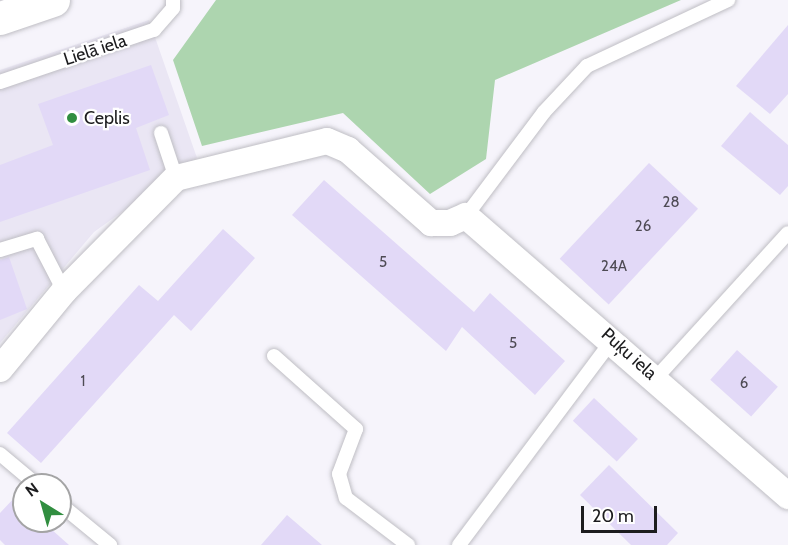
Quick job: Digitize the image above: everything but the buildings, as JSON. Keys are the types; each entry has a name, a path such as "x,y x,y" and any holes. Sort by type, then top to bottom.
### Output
{"main road":[{"path":"0,18 52,0"}],"street":[{"path":"0,369 64,291 176,178 327,141 348,150 431,223 450,223 466,216"},
{"name":"Puķu iela","path":"466,216 613,339 788,496"}],"lane":[{"name":"Lielā iela","path":"0,82 154,30 173,8 173,0"},
{"path":"466,216 544,112 587,66 728,0"},
{"path":"161,133 176,178"},
{"path":"655,379 788,233"},
{"path":"0,250 37,239 64,291"},
{"path":"459,545 613,339"},
{"path":"274,356 356,429 339,474 346,498 408,545"},
{"path":"0,454 23,473"},
{"path":"72,514 110,545"}],"shaded area":[{"path":"149,20 197,158 94,232 0,343 0,70"}],"green space":[{"path":"216,0 681,0 495,80 486,159 430,194 343,113 202,146 173,60"}],"place":[{"name":"Ceplis","path":"72,118"}]}
